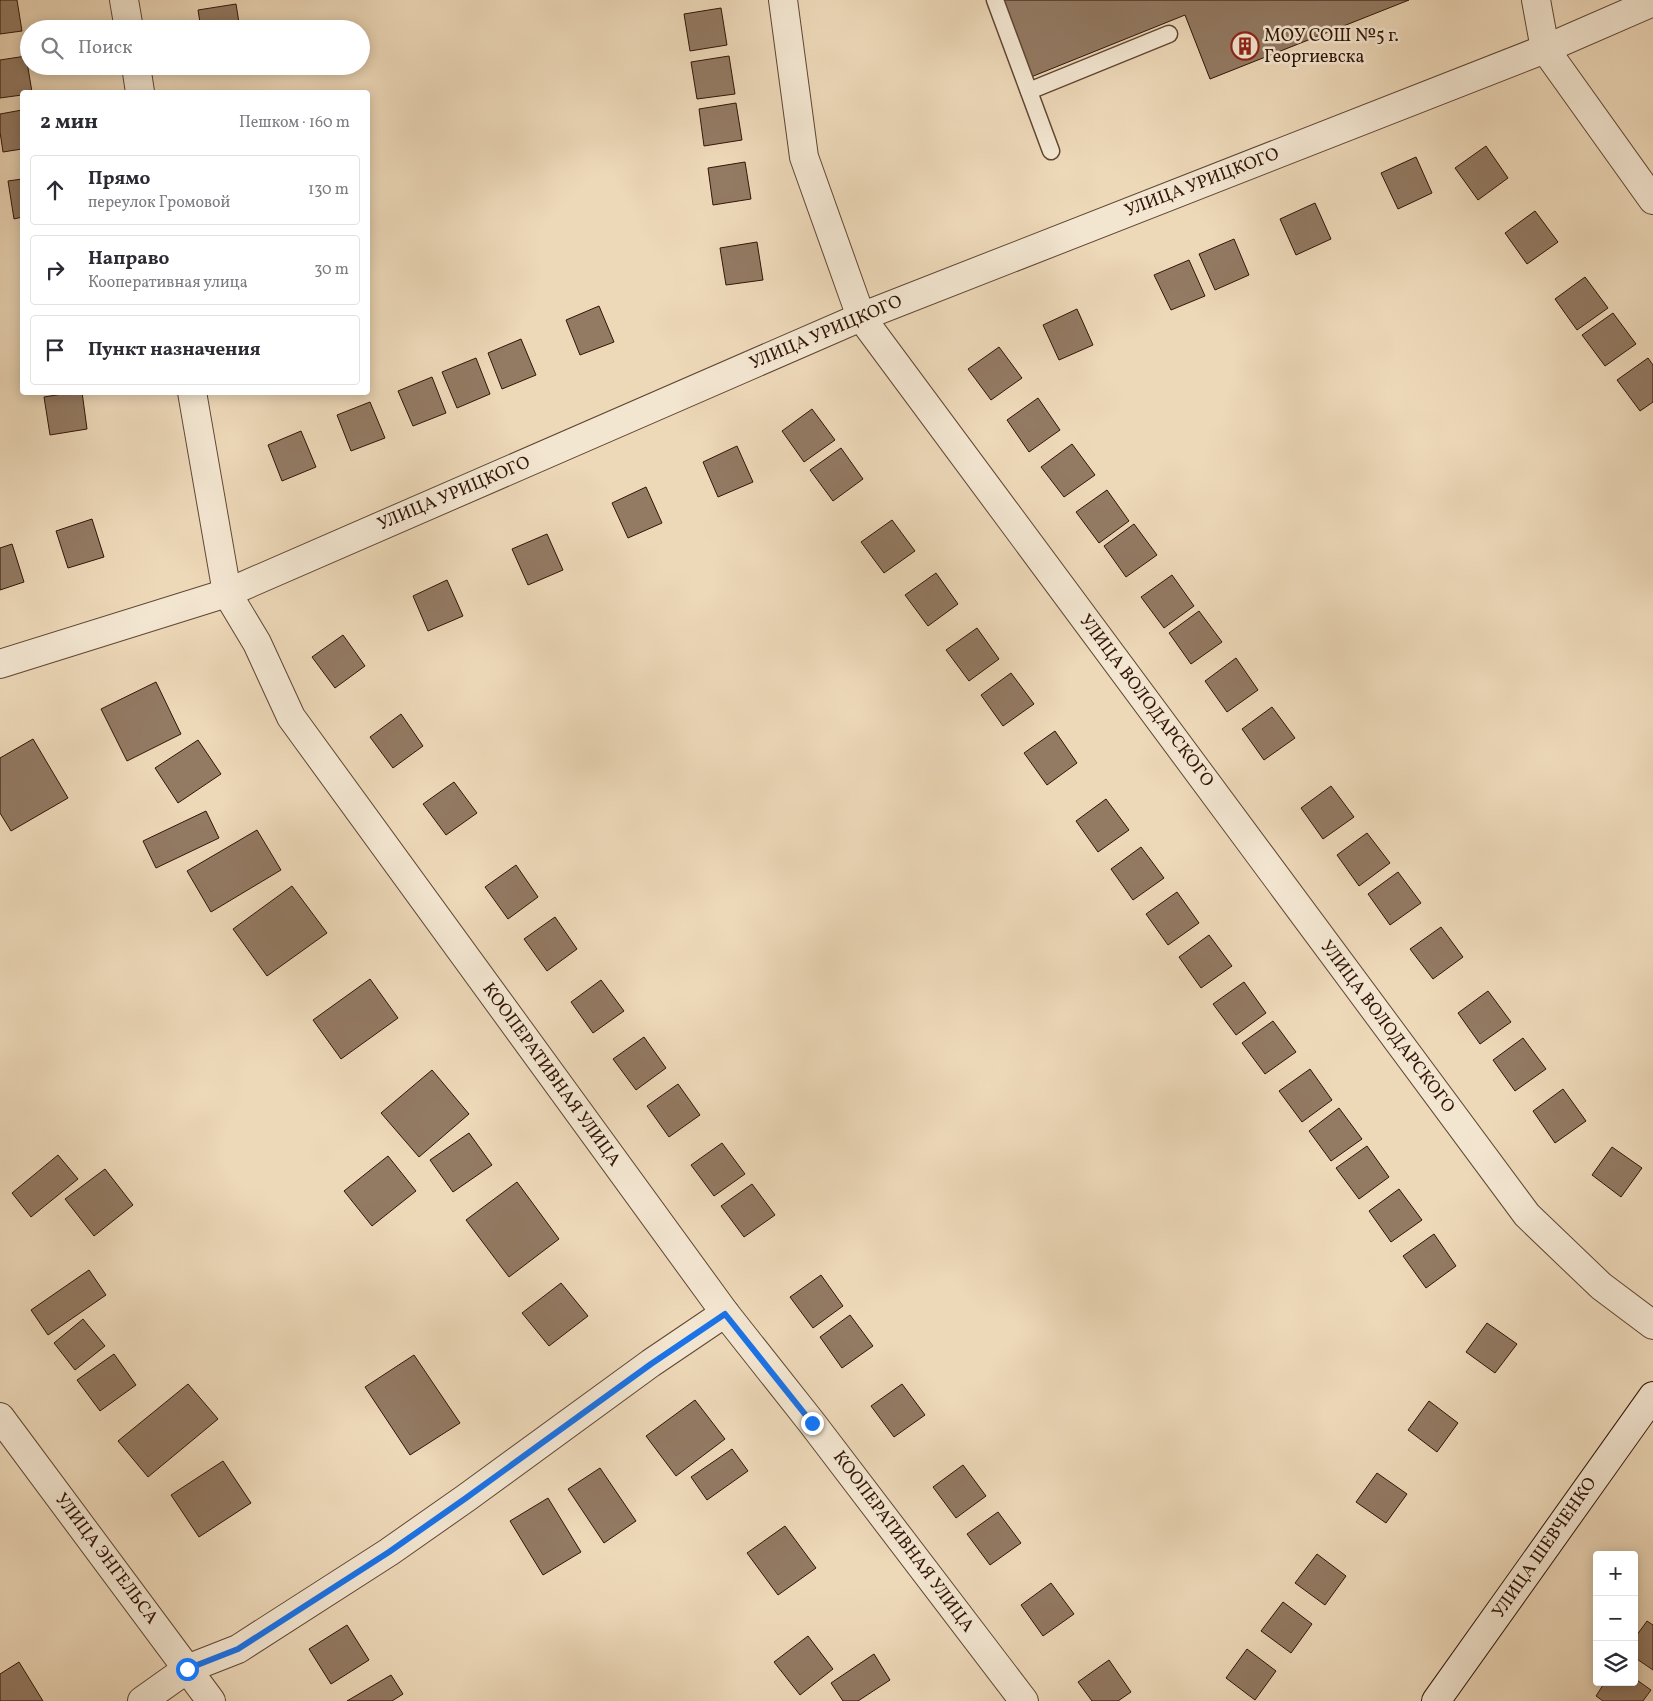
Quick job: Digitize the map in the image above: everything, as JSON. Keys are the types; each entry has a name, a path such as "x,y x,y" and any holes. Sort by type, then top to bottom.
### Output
{"street":[{"path":"124,0 127,20"},
{"name":"УЛИЦА ВОЛОДАРСКОГО","path":"784,0 804,157 861,317 1527,1215 1602,1286 1653,1325"},
{"path":"1536,0 1545,49 1653,200"},
{"name":"УЛИЦА УРИЦКОГО","path":"0,664 227,592 861,317 1545,49 1653,2"},
{"path":"137,75 140,90"},
{"name":"КООПЕРАТИВНАЯ УЛИЦА","path":"193,395 227,592 257,643 291,717 725,1314 812,1423 1024,1701"},
{"path":"142,1701 187,1669 238,1649 389,1552 651,1364 725,1314"},
{"name":"УЛИЦА ШЕВЧЕНКО","path":"1436,1701 1653,1396"},
{"name":"УЛИЦА ЭНГЕЛЬСА","path":"0,1417 211,1701"}],"lane":[{"path":"995,0 1051,151"},
{"path":"1029,91 1169,34"}],"building":[{"path":"0,0 17,0 20,31 0,34"},
{"name":"МОУ СОШ №5 г. Георгиевска","path":"1000,0 1409,0 1210,79 1185,15 1031,77"},
{"path":"236,4 239,20 200,20 198,10"},
{"path":"721,8 727,45 690,51 684,14"},
{"path":"729,56 735,94 697,99 691,62"},
{"path":"20,57 20,75 29,75 32,90 20,90 20,95 0,98 0,60"},
{"path":"736,103 742,140 704,146 699,109"},
{"path":"20,110 20,149 3,152 0,114"},
{"path":"1486,146 1508,178 1478,200 1455,168"},
{"path":"1416,157 1432,193 1398,209 1381,173"},
{"path":"745,162 751,199 713,205 708,168"},
{"path":"20,179 20,218 14,219 8,181"},
{"path":"1315,203 1331,239 1296,255 1280,219"},
{"path":"1535,211 1558,242 1527,264 1505,233"},
{"path":"1234,239 1249,275 1215,290 1199,254"},
{"path":"757,242 763,280 726,285 720,248"},
{"path":"1189,260 1205,296 1171,310 1154,275"},
{"path":"1585,277 1608,308 1577,330 1555,299"},
{"path":"599,306 614,342 580,355 566,320"},
{"path":"1077,309 1093,345 1059,360 1043,325"},
{"path":"1613,313 1636,344 1605,366 1582,335"},
{"path":"521,339 536,375 502,389 488,353"},
{"path":"999,347 1022,378 991,400 968,369"},
{"path":"476,358 490,394 457,408 442,372"},
{"path":"1648,358 1653,365 1653,402 1640,411 1617,380"},
{"path":"432,377 446,413 413,426 398,391"},
{"path":"82,395 87,429 50,435 44,397"},
{"path":"1038,398 1060,430 1029,452 1007,420"},
{"path":"370,402 385,438 351,451 337,415"},
{"path":"812,409 835,440 804,462 782,431"},
{"path":"301,431 316,467 282,481 268,445"},
{"path":"1072,444 1095,475 1064,497 1041,467"},
{"path":"737,446 753,482 718,497 703,462"},
{"path":"841,448 863,479 833,501 810,470"},
{"path":"646,487 662,523 628,538 612,503"},
{"path":"1107,490 1129,521 1099,543 1076,512"},
{"path":"92,519 104,557 68,568 56,531"},
{"path":"892,520 915,551 884,573 861,542"},
{"path":"1134,524 1157,555 1126,577 1104,546"},
{"path":"547,534 563,570 528,585 512,549"},
{"path":"12,544 24,582 0,590 0,548"},
{"path":"936,573 958,604 928,626 905,595"},
{"path":"1172,575 1194,606 1164,628 1141,597"},
{"path":"447,580 463,616 428,631 413,596"},
{"path":"1199,611 1222,642 1191,664 1169,633"},
{"path":"977,628 999,659 969,681 946,650"},
{"path":"343,635 365,666 335,688 312,657"},
{"path":"1236,658 1258,690 1227,712 1205,681"},
{"path":"1011,673 1034,704 1003,726 981,695"},
{"path":"156,682 181,734 127,761 101,709"},
{"path":"1272,707 1295,738 1264,760 1242,729"},
{"path":"401,714 423,746 393,768 370,737"},
{"path":"1055,731 1077,763 1047,785 1024,753"},
{"path":"33,739 68,798 11,831 0,813 0,758"},
{"path":"198,740 221,774 178,803 155,768"},
{"path":"454,782 477,813 446,835 423,804"},
{"path":"1331,786 1354,817 1323,839 1301,808"},
{"path":"1106,799 1129,830 1098,852 1076,821"},
{"path":"206,811 219,838 156,868 143,841"},
{"path":"257,830 281,870 211,912 187,871"},
{"path":"1367,833 1390,863 1359,886 1337,855"},
{"path":"1141,847 1164,878 1133,900 1111,869"},
{"path":"516,865 538,897 508,919 485,887"},
{"path":"1398,872 1421,903 1390,925 1368,894"},
{"path":"292,886 327,933 267,976 233,929"},
{"path":"1177,892 1199,923 1168,945 1146,914"},
{"path":"555,917 577,949 547,971 524,939"},
{"path":"1441,927 1463,957 1433,979 1410,949"},
{"path":"1209,935 1232,966 1201,988 1179,957"},
{"path":"370,979 398,1018 341,1059 313,1020"},
{"path":"601,980 624,1011 593,1033 571,1002"},
{"path":"1244,982 1266,1013 1236,1035 1213,1004"},
{"path":"1488,991 1511,1022 1480,1044 1458,1013"},
{"path":"1273,1021 1296,1052 1265,1074 1242,1043"},
{"path":"644,1037 666,1068 636,1090 613,1059"},
{"path":"1523,1038 1546,1069 1515,1091 1493,1060"},
{"path":"1310,1069 1332,1100 1302,1122 1279,1091"},
{"path":"432,1070 469,1114 419,1157 381,1113"},
{"path":"678,1084 700,1115 669,1137 647,1106"},
{"path":"1563,1089 1586,1121 1555,1143 1533,1111"},
{"path":"1339,1108 1362,1139 1331,1161 1309,1131"},
{"path":"469,1133 492,1165 453,1192 430,1160"},
{"path":"722,1143 745,1174 714,1196 691,1165"},
{"path":"1367,1146 1389,1177 1359,1199 1336,1168"},
{"path":"1612,1147 1642,1168 1621,1197 1592,1175"},
{"path":"58,1155 78,1179 31,1217 12,1193"},
{"path":"388,1156 416,1191 372,1226 344,1191"},
{"path":"105,1169 133,1205 94,1236 65,1199"},
{"path":"517,1182 559,1239 509,1277 466,1220"},
{"path":"752,1184 775,1215 744,1237 721,1206"},
{"path":"1399,1189 1422,1220 1391,1242 1369,1211"},
{"path":"1434,1234 1456,1266 1426,1288 1403,1256"},
{"path":"89,1270 106,1295 48,1335 31,1310"},
{"path":"821,1275 843,1306 813,1328 790,1297"},
{"path":"561,1283 588,1316 549,1346 522,1313"},
{"path":"850,1315 873,1346 842,1368 820,1337"},
{"path":"83,1319 105,1346 75,1370 54,1343"},
{"path":"1487,1323 1517,1344 1495,1373 1466,1352"},
{"path":"114,1354 136,1385 100,1411 77,1380"},
{"path":"414,1355 460,1423 410,1455 365,1387"},
{"path":"188,1384 218,1419 148,1477 118,1441"},
{"path":"902,1384 925,1415 894,1437 871,1406"},
{"path":"695,1400 725,1439 676,1476 646,1436"},
{"path":"1429,1401 1458,1423 1437,1452 1408,1430"},
{"path":"732,1449 748,1471 707,1500 691,1477"},
{"path":"223,1461 251,1503 199,1537 171,1495"},
{"path":"963,1465 986,1496 956,1518 933,1487"},
{"path":"600,1468 636,1521 604,1543 568,1489"},
{"path":"1377,1473 1407,1494 1386,1523 1356,1502"},
{"path":"548,1498 581,1552 543,1575 510,1521"},
{"path":"998,1512 1021,1543 990,1565 967,1534"},
{"path":"785,1526 816,1568 778,1595 747,1553"},
{"path":"1317,1554 1346,1576 1325,1605 1295,1583"},
{"path":"1051,1583 1074,1614 1043,1636 1021,1605"},
{"path":"1283,1602 1312,1624 1291,1653 1261,1631"},
{"path":"1647,1621 1653,1625 1653,1670 1638,1660 1638,1633"},
{"path":"347,1625 369,1660 331,1684 309,1649"},
{"path":"808,1636 833,1669 800,1695 774,1662"},
{"path":"1247,1649 1276,1671 1255,1700 1226,1678"},
{"path":"874,1654 890,1680 858,1701 843,1701 831,1683"},
{"path":"1109,1660 1131,1692 1118,1701 1092,1701 1078,1682"},
{"path":"19,1662 43,1701 0,1701 0,1674"},
{"path":"391,1675 403,1694 392,1701 347,1701"},
{"path":"1638,1681 1651,1690 1643,1701 1603,1701 1596,1696 1602,1686 1638,1686"}],"place":[{"name":"МОУ СОШ №5 г. Георгиевска","path":"1245,46"}],"route":[{"path":"187,1669 238,1649 389,1552 651,1364 725,1314 812,1423"}]}
